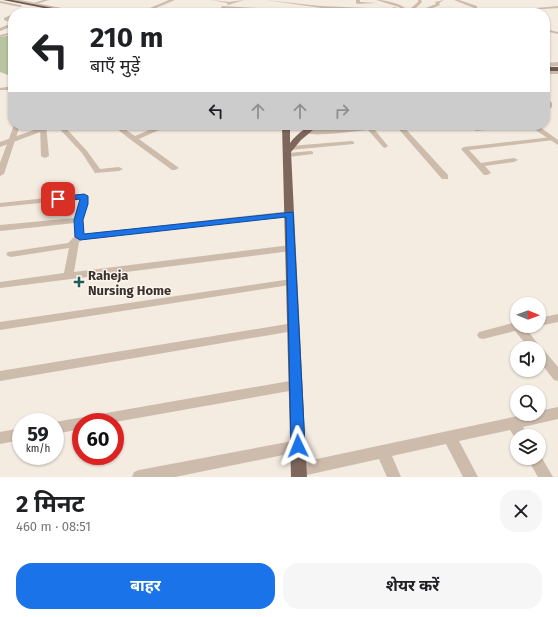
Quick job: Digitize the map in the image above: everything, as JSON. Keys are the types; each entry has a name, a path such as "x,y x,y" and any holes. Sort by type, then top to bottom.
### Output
{"highway":[{"path":"1,2 37,8"},
{"path":"1,2 42,8"}],"main road":[{"path":"287,130 289,152 293,327 299,473"},
{"path":"289,152 298,138 308,130"}],"street":[{"path":"17,0 56,8"},
{"path":"32,4 47,0"},
{"path":"153,8 173,0"},
{"path":"213,0 229,3"},
{"path":"222,7 229,3 242,0"},
{"path":"267,0 287,8"},
{"path":"291,8 299,0 359,8"},
{"path":"358,0 358,3 395,8"},
{"path":"370,8 379,0 403,8"},
{"path":"427,8 439,4 436,4 442,0"},
{"path":"456,0 476,8"},
{"path":"1,2 32,8"},
{"path":"408,3 418,2"},
{"path":"321,4 322,8"},
{"path":"296,8 321,4 347,4"},
{"path":"222,7 272,8"},
{"path":"547,8 558,7"},
{"path":"0,174 16,130"},
{"path":"0,145 13,141 37,130"},
{"path":"43,130 45,156"},
{"path":"64,130 85,152 98,171 119,169"},
{"path":"121,130 174,168"},
{"path":"133,139 156,130"},
{"path":"305,132 348,130"},
{"path":"372,130 385,146"},
{"path":"402,130 444,177"},
{"path":"539,130 555,141"},
{"path":"487,173 464,149 555,141"},
{"path":"289,152 352,143"},
{"path":"289,152 339,151"},
{"path":"479,165 514,160"},
{"path":"0,205 84,196 84,204 79,220 77,239 69,275"},
{"path":"11,254 65,246 77,239 290,214"},
{"path":"0,228 79,220"},
{"path":"0,285 69,275 291,248"},
{"path":"0,326 292,282"},
{"path":"546,321 558,318"},
{"path":"0,376 293,327"},
{"path":"484,335 510,328"},
{"path":"523,333 530,341"},
{"path":"546,361 558,376"},
{"path":"124,415 295,385"},
{"path":"299,473 383,451 558,413"},
{"path":"513,423 517,429"},
{"path":"0,438 12,436"},
{"path":"450,437 471,477"},
{"path":"139,477 298,446"},
{"path":"383,451 394,477"},
{"path":"538,465 546,477"}],"green space":[{"path":"8,36 8,75 0,72 0,37"}],"place":[{"name":"Raheja Nursing Home","path":"79,282"}],"route":[{"path":"58,199 84,196 84,204 79,220 80,237 290,214 298,446"}]}
